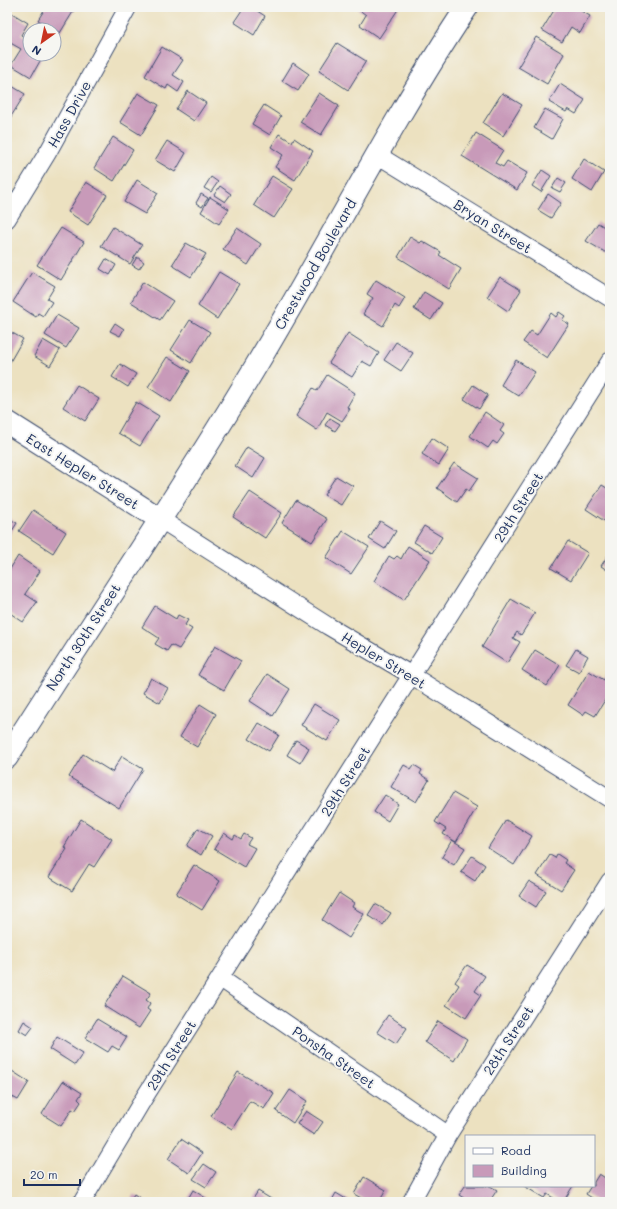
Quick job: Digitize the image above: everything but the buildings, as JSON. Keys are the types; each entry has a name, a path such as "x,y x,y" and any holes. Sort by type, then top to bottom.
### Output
{"street":[{"name":"Hass Drive","path":"7,219 48,152 128,7"},
{"name":"Crestwood Boulevard","path":"160,519 245,385 376,154 434,57 467,7"},
{"name":"Bryan Street","path":"376,154 610,298"},
{"name":"29th Street","path":"82,1202 144,1098 610,361"},
{"name":"East Hepler Street","path":"7,422 160,519"},
{"name":"Hepler Street","path":"160,519 308,614 411,675 610,799"},
{"name":"North 30th Street","path":"7,757 160,519"},
{"name":"28th Street","path":"411,1202 448,1135 610,881"},
{"name":"Ponsha Street","path":"220,978 448,1135"}]}
